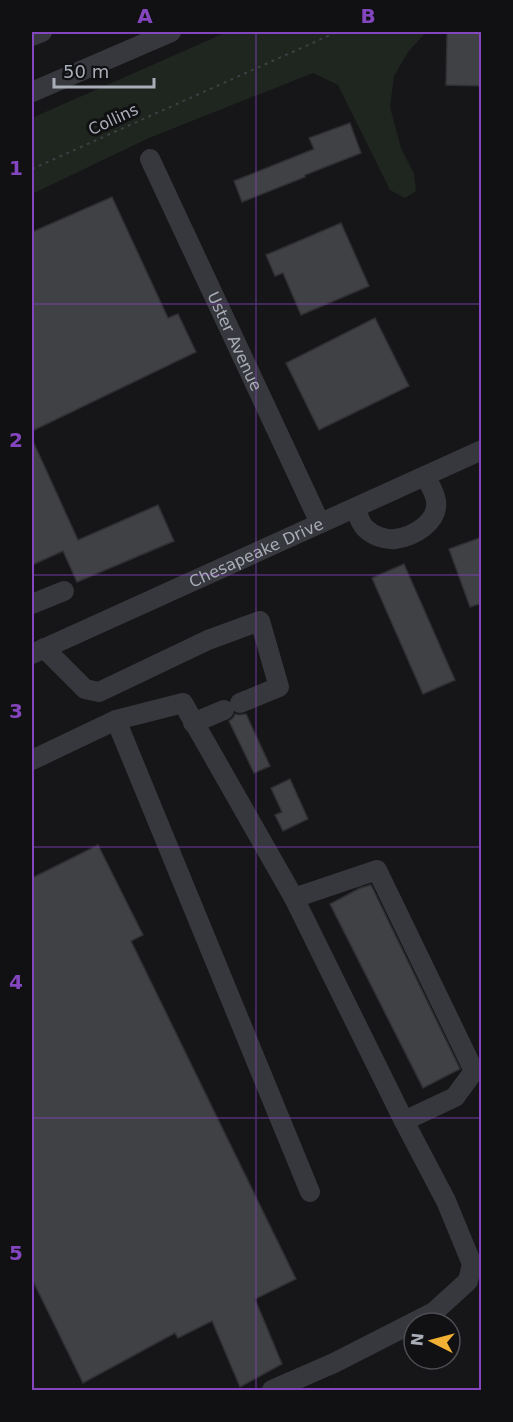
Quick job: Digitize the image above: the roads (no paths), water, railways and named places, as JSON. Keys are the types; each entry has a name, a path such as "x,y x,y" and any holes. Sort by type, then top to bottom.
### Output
{"street":[{"path":"32,36 42,32"},
{"path":"32,92 171,32"},
{"name":"Uster Avenue","path":"150,159 321,523"},
{"name":"Chesapeake Drive","path":"38,651 482,450"},
{"path":"355,508 365,528 373,534 395,539 407,536 428,524 436,509 436,501 424,476"},
{"path":"32,604 64,591"},
{"path":"38,651 85,690 99,692 208,640 260,621 279,687 193,723"},
{"path":"32,760 116,720 183,703 294,898 446,1201 472,1264 468,1281 434,1312 334,1363 272,1390"},
{"path":"116,720 310,1192"},
{"path":"294,898 377,870 474,1071 455,1097 404,1121"}]}
